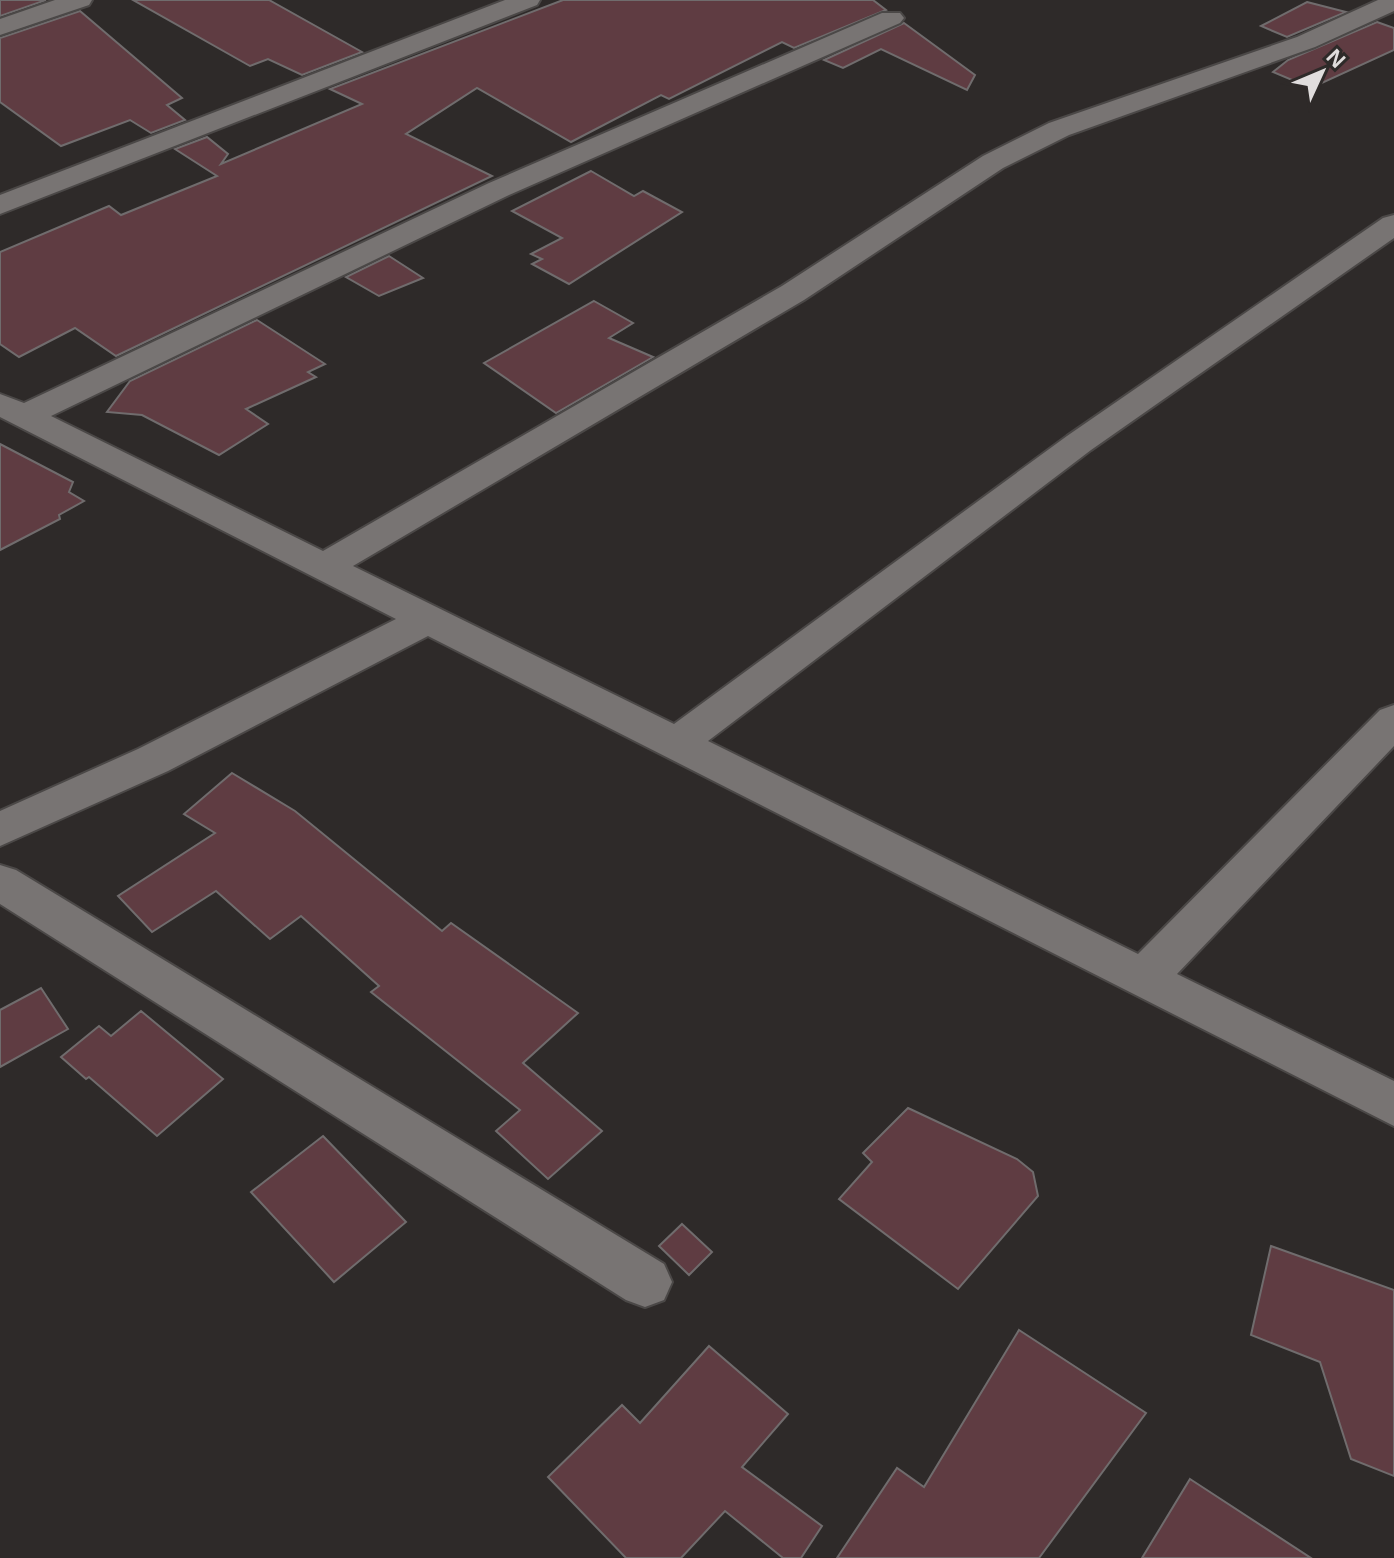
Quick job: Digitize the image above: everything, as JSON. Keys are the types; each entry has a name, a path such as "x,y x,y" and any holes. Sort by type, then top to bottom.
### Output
{"street":[{"path":"0,27 80,0"},
{"path":"0,205 528,0"},
{"path":"323,567 793,293 993,162 1059,129 1306,42 1394,2"},
{"path":"12,410 499,189 891,18"},
{"path":"676,744 1079,443 1394,224"},
{"path":"12,410 1394,1105"},
{"path":"0,830 153,760 428,619"},
{"path":"1144,978 1394,720"},
{"path":"0,882 645,1282"}],"building":[{"path":"0,0 46,0 0,16"},
{"path":"133,0 269,0 362,52 302,75 268,59 250,66"},
{"path":"563,0 873,0 886,10 794,48 782,42 669,99 661,95 571,142 477,88 406,134 492,176 116,356 75,328 19,357 0,344 0,252 109,206 121,215 217,176 175,149 207,137 228,154 221,164 362,104 330,89"},
{"path":"1307,2 1346,12 1287,37 1261,26"},
{"path":"80,11 182,98 167,105 185,120 151,133 130,120 61,146 0,102 0,38"},
{"path":"1377,22 1394,28 1394,50 1311,88 1273,72 1288,60"},
{"path":"904,23 975,75 967,90 881,49 843,68 824,60"},
{"path":"591,171 634,196 643,191 682,212 569,284 532,264 542,259 531,254 562,238 512,211"},
{"path":"389,256 423,278 379,296 346,277"},
{"path":"594,301 633,323 609,338 653,357 556,413 484,363"},
{"path":"257,320 325,364 308,372 316,377 246,409 268,424 219,455 142,415 107,412 130,381"},
{"path":"0,444 73,482 69,492 84,501 59,515 60,519 0,550"},
{"path":"232,773 295,811 442,931 451,923 578,1013 523,1063 602,1131 548,1179 496,1131 520,1110 371,992 379,986 301,916 270,939 216,891 152,932 118,896 215,833 184,814"},
{"path":"41,988 68,1029 0,1067 0,1010"},
{"path":"141,1011 223,1079 157,1136 61,1057 99,1026 111,1036"},
{"path":"908,1108 1017,1159 1033,1172 1038,1196 958,1289 839,1199 872,1162 863,1153"},
{"path":"323,1136 406,1222 334,1282 251,1192"},
{"path":"682,1224 712,1252 689,1275 659,1246"},
{"path":"1271,1246 1394,1290 1394,1476 1351,1459 1320,1362 1251,1335"},
{"path":"1019,1330 1146,1413 1039,1558 837,1558 897,1468 924,1487"},
{"path":"709,1346 788,1414 742,1467 822,1526 801,1558 783,1558 725,1511 681,1558 626,1558 548,1477 622,1405 640,1423"},
{"path":"1190,1479 1311,1558 1142,1558"}]}
